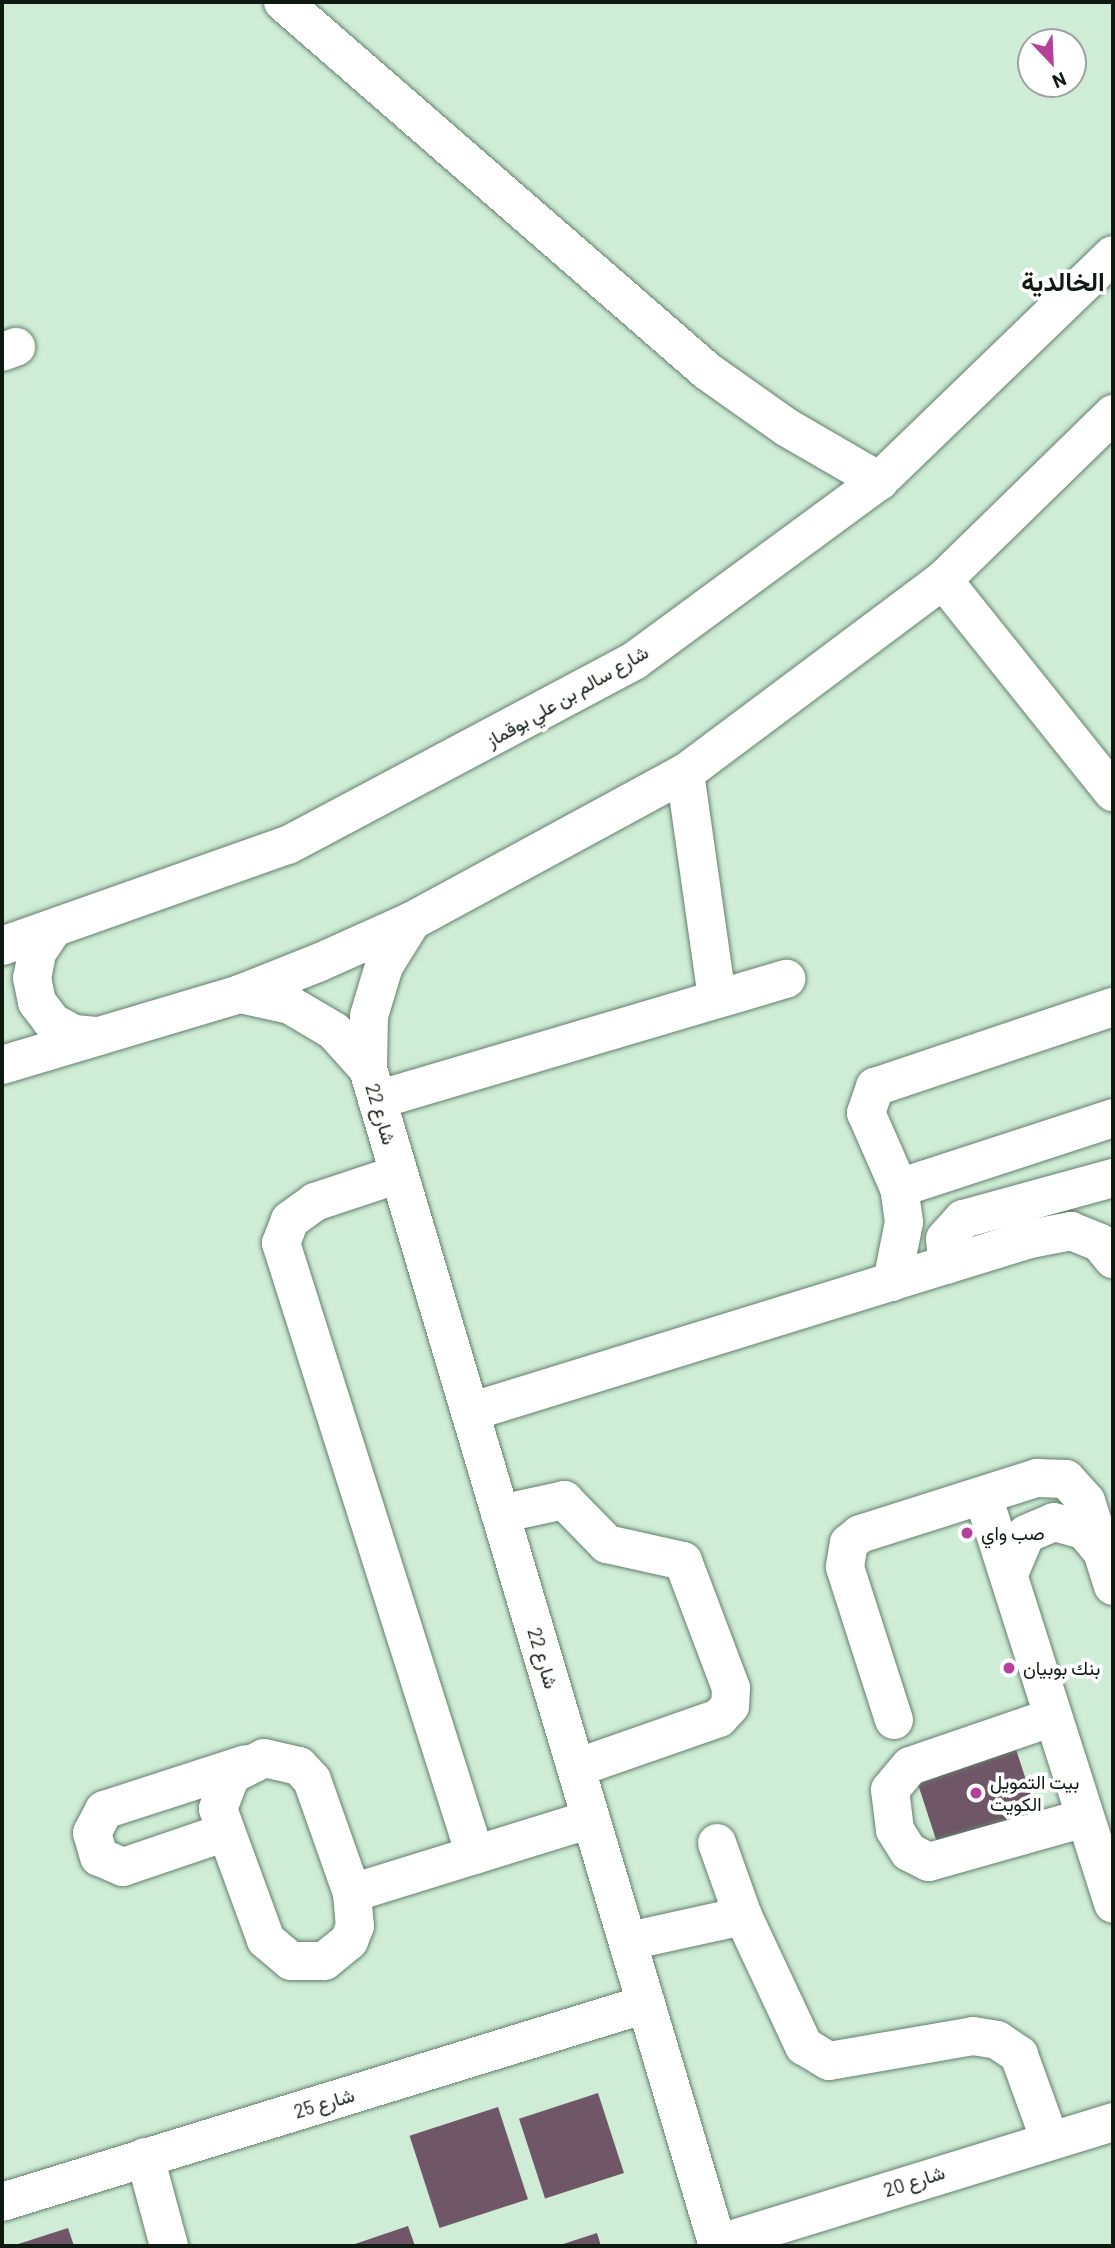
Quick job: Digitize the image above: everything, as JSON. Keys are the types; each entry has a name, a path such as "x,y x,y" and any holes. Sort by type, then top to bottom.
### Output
{"main road":[{"path":"283,2 707,371 786,427 879,481"},
{"name":"شارع سالم بن علي بوقماز","path":"2,946 51,932 288,845 420,779 634,661 879,481 1109,265"},
{"path":"2,1065 240,994 412,921 685,773 943,580 1113,414"},
{"path":"943,580 1113,792"},
{"path":"685,773 717,999"},
{"name":"شارع 22","path":"412,921 384,966 373,1004 372,1085 629,1941 717,2245"},
{"path":"51,932 34,965 37,1002 52,1022 74,1034 99,1036"},
{"path":"372,1085 717,999 786,979"},
{"name":"شارع 22","path":"240,994 290,1004 334,1031 372,1085"},
{"path":"892,1282 903,1240 899,1188 866,1113 875,1087 1113,1007"},
{"path":"899,1188 1113,1118"},
{"path":"399,1174 315,1202 290,1220 281,1243 475,1855"},
{"path":"947,1265 945,1239 963,1219 1113,1178"},
{"path":"470,1412 947,1265 1071,1231 1100,1243 1113,1259"},
{"path":"894,1720 845,1567 849,1543 860,1534 1037,1478 1066,1479 1086,1500 1108,1569"},
{"path":"983,1496 1113,1904"},
{"path":"500,1514 564,1500 607,1544 683,1561 731,1688 730,1706 719,1718 576,1768"},
{"path":"1009,1574 1026,1534 1054,1522 1084,1530 1108,1569"},
{"path":"1053,1717 910,1766 890,1790 895,1830 909,1852 929,1862 1085,1818"},
{"path":"226,1832 123,1867 99,1857 92,1833 104,1810 246,1764 282,1759 312,1780 352,1893 355,1926 338,1953 324,1961 291,1961 266,1940 218,1809 221,1791 246,1764"},
{"path":"352,1893 591,1819"},
{"path":"718,1843 743,1916 804,2046 829,2061 973,2036 997,2040 1019,2055 1049,2138"},
{"path":"629,1941 743,1916"},
{"name":"شارع 25","path":"2,2202 646,2004"},
{"name":"شارع 20","path":"717,2245 1049,2138 1113,2122"},
{"path":"145,2157 169,2246"}],"building":[{"name":"بيت التمويل الكويت","path":"1013,1740 1037,1815 939,1847 914,1772"},
{"path":"598,2093 624,2173 545,2199 519,2119"},
{"path":"498,2107 528,2199 440,2228 410,2136"},
{"path":"408,2226 415,2246 349,2246"},
{"path":"68,2228 74,2246 12,2246"},
{"path":"597,2233 601,2246 557,2246"}],"place":[{"name":"صب واي","path":"967,1533"},
{"name":"بنك بوبيان","path":"1009,1668"},
{"name":"بيت التمويل الكويت","path":"976,1793"}],"district":[{"name":"الخالدية","path":"1063,281"}]}
